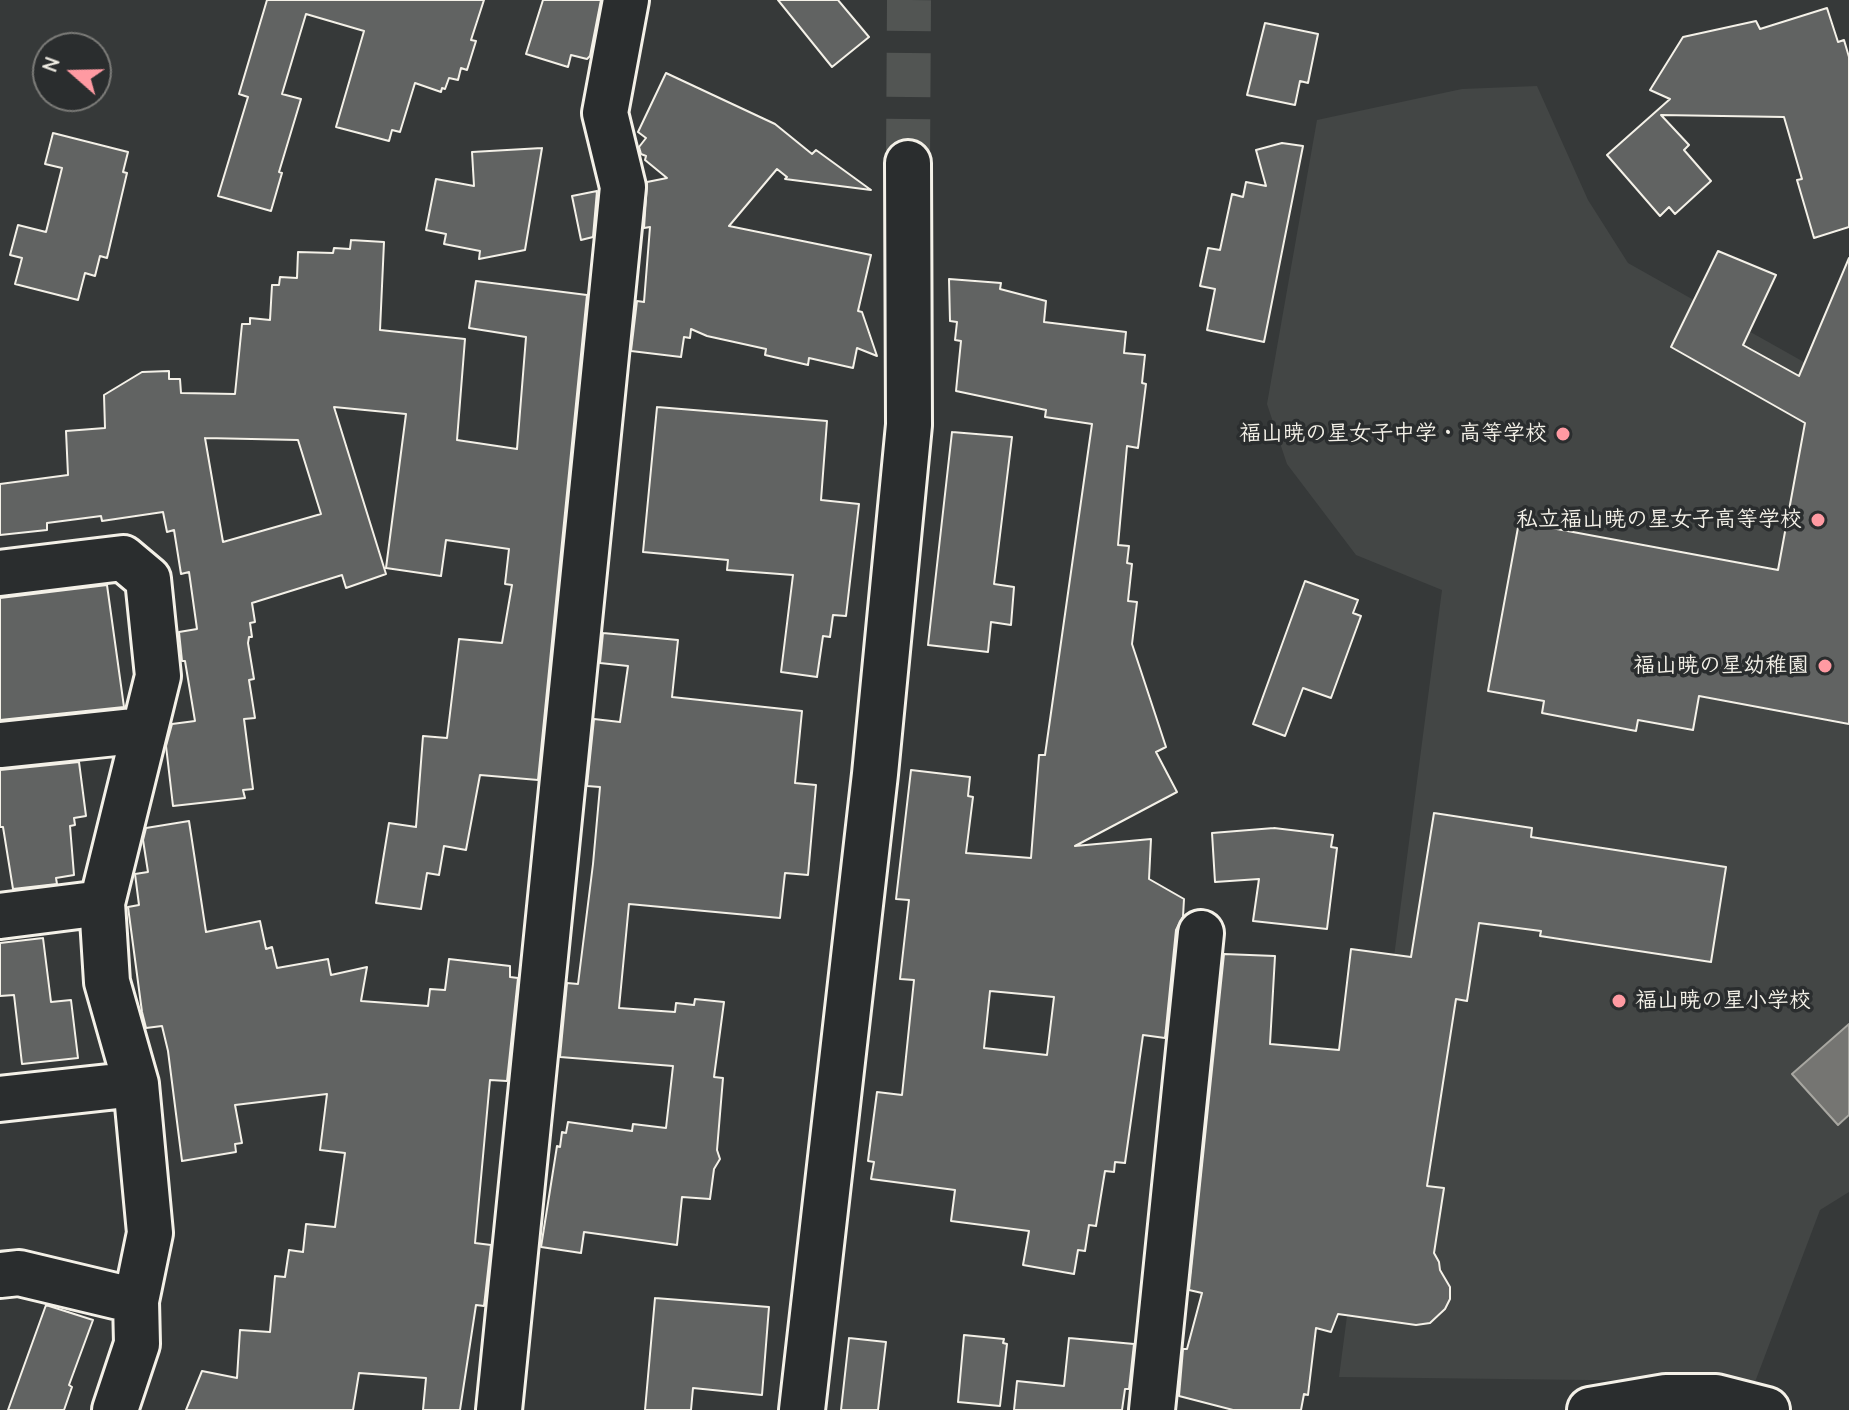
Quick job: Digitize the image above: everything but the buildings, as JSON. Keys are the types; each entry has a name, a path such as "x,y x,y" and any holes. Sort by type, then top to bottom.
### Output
{"street":[{"path":"499,1410 623,187 605,113 626,0"},
{"path":"802,1410 875,774 909,425 908,163"},
{"path":"0,573 123,558 148,579 158,676 102,903 107,982 136,1084 150,1233 136,1301 137,1344 115,1410"},
{"path":"0,745 144,730"},
{"path":"0,916 102,903"},
{"path":"1152,1410 1201,933"},
{"path":"0,1099 136,1084"},
{"path":"0,1275 19,1273 136,1301"},
{"path":"1590,1410 1666,1397 1716,1397 1767,1410"}],"shaded area":[{"path":"1537,86 1588,200 1628,263 1818,370 1849,384 1849,1192 1820,1210 1755,1382 1339,1377 1442,590 1356,555 1287,464 1267,404 1317,120 1462,89"},
{"path":"1849,1024 1849,1115 1838,1125 1792,1074"}],"tunnel":[{"path":"908,163 909,0"}],"place":[{"name":"福山暁の星女子中学・高等学校","path":"1563,434"},
{"name":"私立福山暁の星女子高等学校","path":"1818,520"},
{"name":"福山暁の星幼稚園","path":"1825,666"},
{"name":"福山暁の星小学校","path":"1619,1001"}]}
